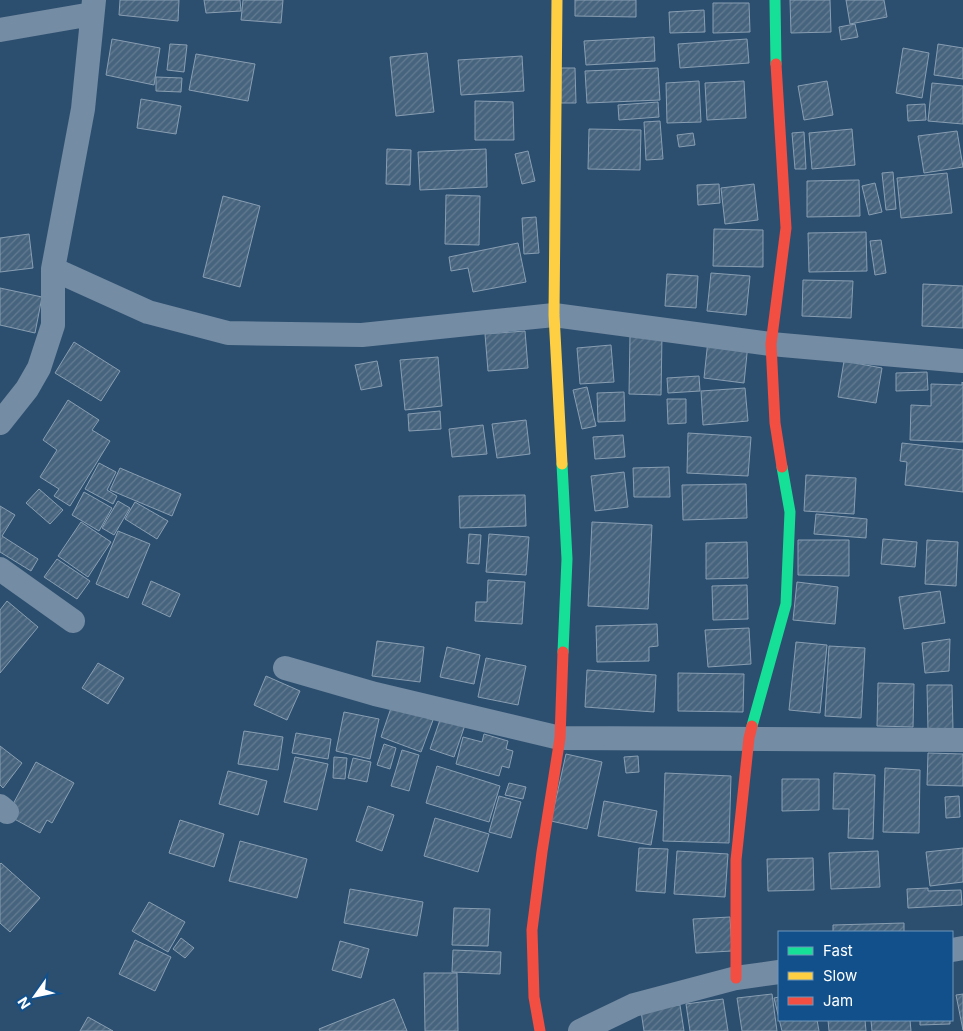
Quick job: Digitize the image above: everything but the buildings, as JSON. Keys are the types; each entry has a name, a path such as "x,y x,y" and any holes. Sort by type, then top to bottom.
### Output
{"street":[{"path":"540,1031 534,997 532,930 560,738 567,559 554,315 556,0"},
{"path":"736,978 736,860 749,738 786,604 790,512 775,423 771,344 786,228 776,72 774,0"},
{"path":"0,30 93,7 82,109 53,269 53,325 39,368 27,389 0,424"},
{"path":"53,269 148,312 228,333 362,335 554,315 771,344 963,361"},
{"path":"0,569 73,621"},
{"path":"285,668 375,694 560,738 963,740"},
{"path":"580,1031 634,1005 736,978 778,972"}],"traffic: fast":[{"path":"775,0 776,64"},
{"path":"562,464 567,559 563,652"},
{"path":"752,726 786,604 790,512 782,467"}],"traffic: slow":[{"path":"557,0 554,315 562,464"}],"traffic: jam":[{"path":"776,64 786,228 771,344 775,423 782,467"},
{"path":"540,1031 534,997 532,930 560,738 563,652"},
{"path":"736,978 736,860 749,738 752,726"}]}
